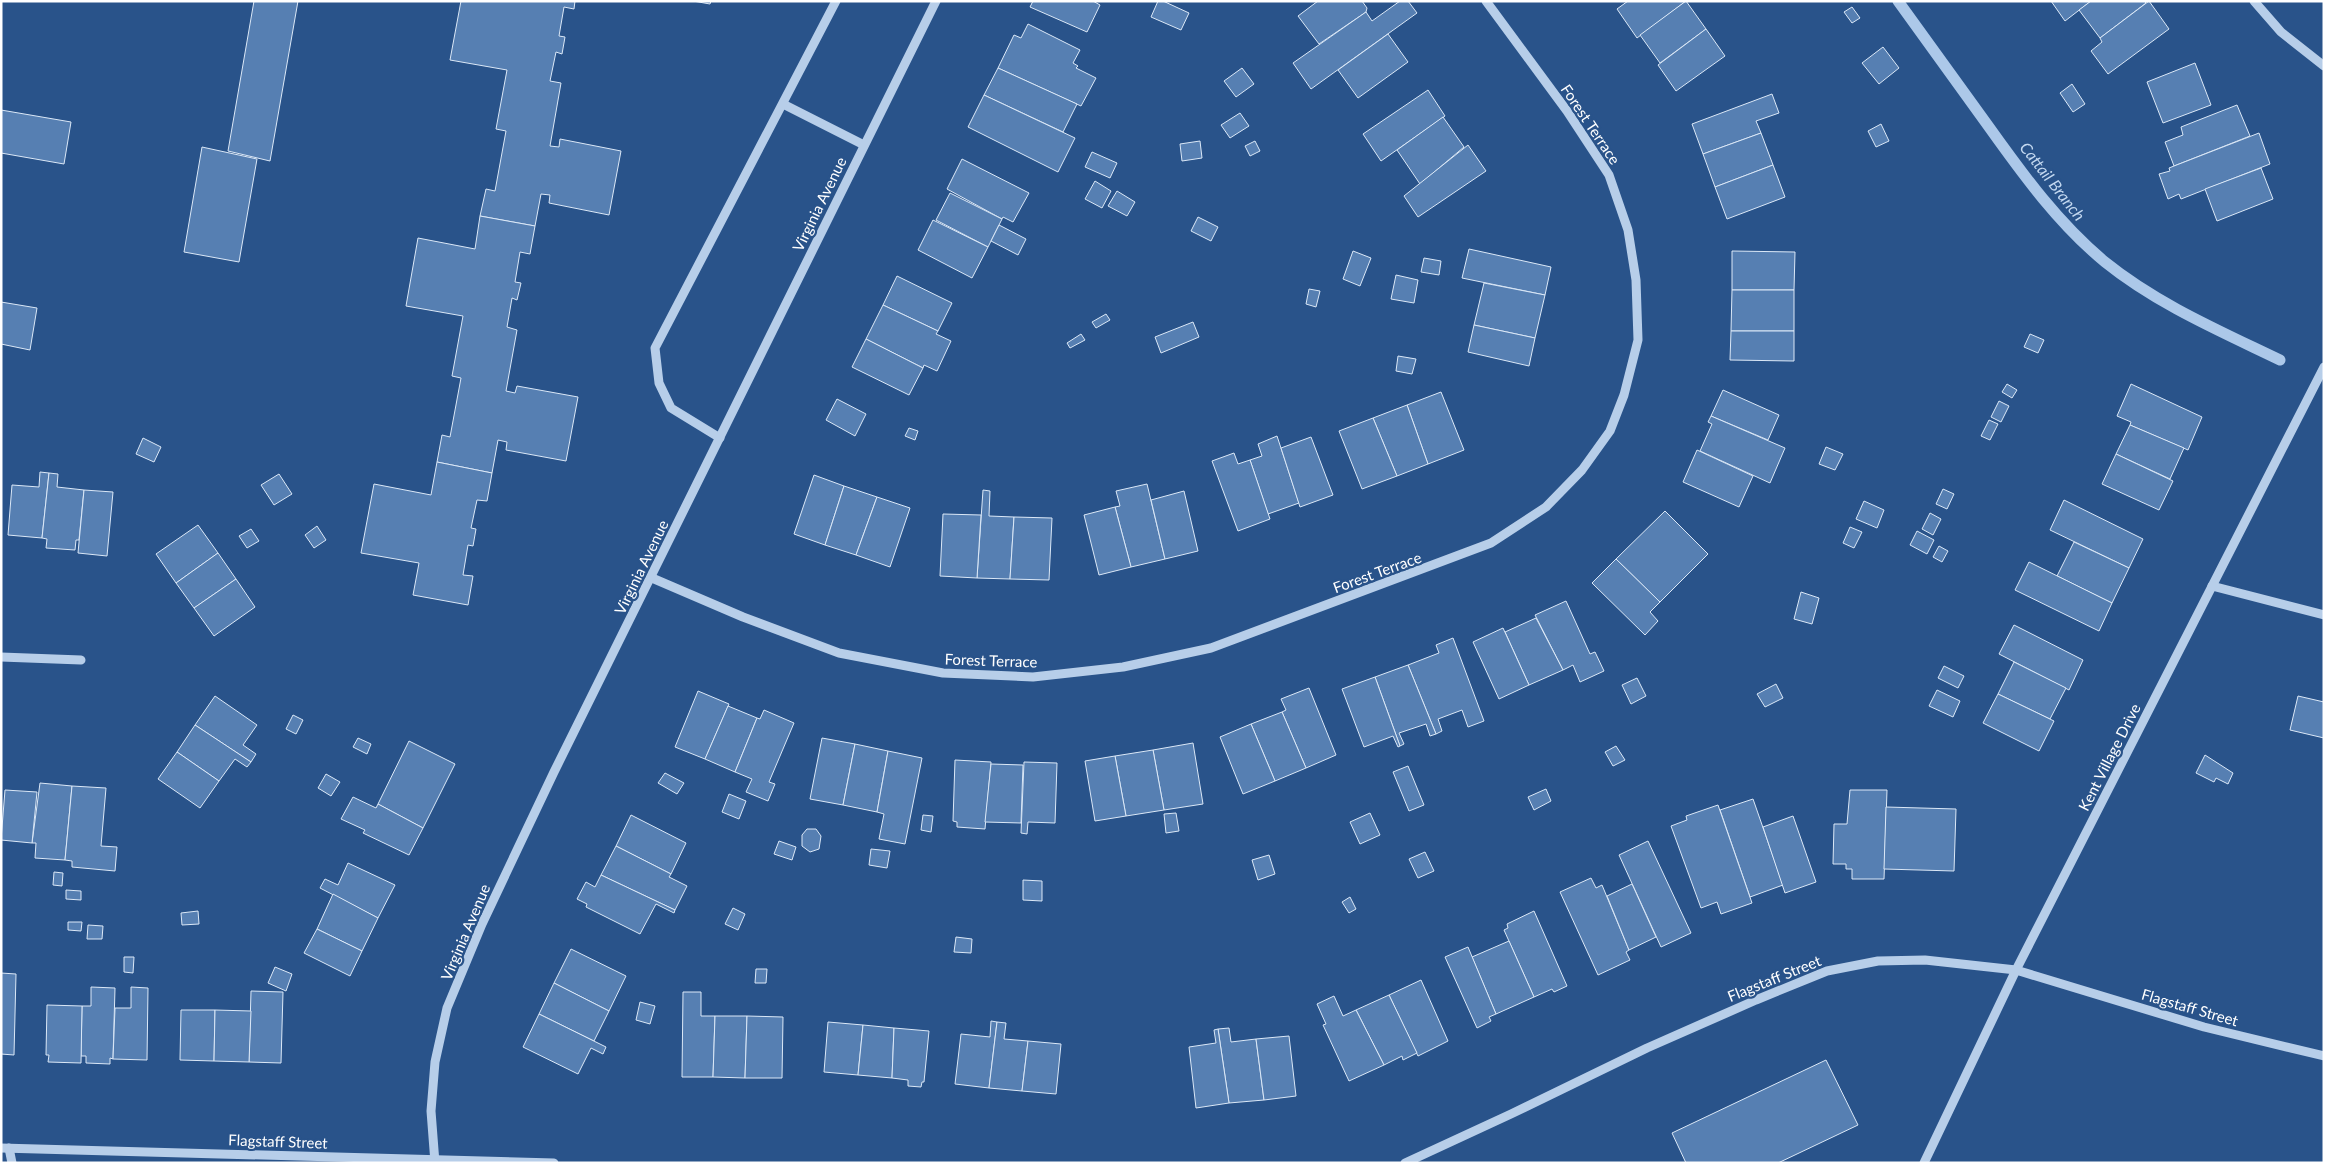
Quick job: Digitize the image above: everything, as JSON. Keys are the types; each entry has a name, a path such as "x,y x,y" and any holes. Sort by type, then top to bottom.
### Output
{"street":[{"path":"720,438 671,408 659,383 656,348 836,1"},
{"name":"Virginia Avenue","path":"435,1161 431,1111 435,1062 447,1008 482,924 554,772 652,578 936,1"},
{"name":"Forest Terrace","path":"652,578 839,653 943,673 1033,677 1123,667 1211,648 1491,543 1546,507 1582,470 1610,431 1624,395 1638,340 1636,280 1628,230 1609,175 1567,111 1486,1"},
{"path":"2254,1 2281,32 2324,66"},
{"path":"783,104 864,145"},
{"name":"Kent Village Drive","path":"1924,1163 2016,970 2324,367"},
{"path":"2212,586 2324,615"},
{"path":"1,657 82,660"},
{"name":"Flagstaff Street","path":"1405,1163 1647,1048 1827,970 1878,961 1925,960 2016,970 2204,1027 2324,1056"},
{"path":"5,1148 12,1163"},
{"name":"Flagstaff Street","path":"5,1148 554,1163"}],"building":[{"path":"254,1 298,1 270,161 228,151"},
{"path":"461,1 575,1 574,9 564,7 559,36 565,37 562,54 556,52 550,81 561,83 550,146 559,147 560,139 621,151 609,215 549,203 550,195 541,194 535,226 480,216 486,189 495,191 506,131 496,129 507,70 450,60"},
{"path":"693,1 711,1 710,4"},
{"path":"1033,1 1093,1 1100,5 1087,32 1030,7"},
{"path":"1158,1 1163,1 1189,13 1181,30 1151,17"},
{"path":"1318,1 1362,1 1367,8 1366,12 1319,44 1298,16"},
{"path":"1400,1 1408,1 1417,13 1311,89 1293,63 1366,12 1372,21"},
{"path":"1628,1 1686,1 1637,38 1617,9"},
{"path":"1686,1 1706,29 1660,63 1640,35"},
{"path":"2051,1 2091,1 2065,21"},
{"path":"2091,1 2144,1 2146,3 2100,38 2079,10"},
{"path":"2149,1 2169,29 2108,74 2091,51 2102,42 2100,38"},
{"path":"1852,7 1860,18 1852,23 1844,12"},
{"path":"1028,24 1080,50 1073,63 1078,66 1076,68 1096,78 1081,106 998,68 1014,35 1021,38"},
{"path":"1706,29 1725,56 1676,91 1658,65"},
{"path":"1388,34 1408,62 1358,98 1338,70"},
{"path":"1883,47 1899,68 1879,84 1862,63"},
{"path":"2195,63 2211,105 2163,123 2147,82"},
{"path":"998,68 1077,104 1063,132 984,95"},
{"path":"1242,68 1254,84 1236,97 1224,81"},
{"path":"2072,84 2085,104 2073,112 2060,93"},
{"path":"1428,90 1445,116 1381,161 1363,134"},
{"path":"1772,94 1779,113 1756,121 1761,133 1703,154 1692,124"},
{"path":"984,95 1075,138 1058,172 968,127"},
{"path":"2237,105 2250,136 2174,166 2165,142 2183,135 2181,127"},
{"path":"1,110 71,122 64,164 1,153"},
{"path":"1240,113 1249,126 1230,138 1221,125"},
{"path":"1443,117 1464,147 1420,184 1397,150"},
{"path":"1881,124 1889,141 1876,147 1868,131"},
{"path":"1761,133 1773,165 1715,187 1703,154"},
{"path":"2259,133 2270,164 2181,199 2179,194 2168,199 2159,174 2170,171 2169,168"},
{"path":"1200,141 1202,158 1182,161 1180,144"},
{"path":"1255,141 1260,151 1250,156 1245,146"},
{"path":"1468,145 1486,171 1418,217 1404,196"},
{"path":"202,147 257,159 239,262 184,252"},
{"path":"1092,152 1117,163 1110,178 1085,167"},
{"path":"962,159 1029,193 1013,222 1003,217 1002,219 947,189"},
{"path":"1773,165 1785,197 1727,219 1715,187"},
{"path":"2261,168 2273,199 2217,221 2205,189"},
{"path":"1095,181 1111,191 1102,208 1085,199"},
{"path":"1117,191 1135,202 1127,216 1108,206"},
{"path":"950,193 1002,219 988,247 936,220"},
{"path":"480,216 535,226 530,254 520,252 515,282 521,283 517,300 512,298 507,327 517,330 506,391 515,393 517,386 578,397 566,461 506,450 507,442 498,440 492,473 437,462 442,435 450,437 461,378 452,376 463,316 406,306 418,238 475,249"},
{"path":"1198,217 1218,227 1211,241 1191,231"},
{"path":"933,220 988,247 972,278 918,250"},
{"path":"999,225 1026,239 1018,255 991,241"},
{"path":"1469,249 1551,267 1545,295 1462,278"},
{"path":"1353,251 1371,258 1360,286 1343,279"},
{"path":"1732,251 1795,252 1794,290 1732,290"},
{"path":"1424,258 1441,261 1439,275 1421,272"},
{"path":"1396,275 1418,280 1414,303 1391,299"},
{"path":"897,276 952,303 938,331 883,305"},
{"path":"1484,283 1545,295 1535,338 1474,325"},
{"path":"1309,289 1320,291 1316,307 1306,304"},
{"path":"1732,290 1794,290 1794,331 1731,331"},
{"path":"1,302 37,308 30,350 1,344"},
{"path":"883,305 938,331 936,334 951,341 937,371 924,365 923,368 866,339"},
{"path":"1106,314 1110,320 1096,328 1092,322"},
{"path":"1193,322 1199,337 1161,353 1155,337"},
{"path":"1474,325 1535,338 1529,366 1468,352"},
{"path":"1731,331 1794,331 1794,361 1730,360"},
{"path":"1081,334 1085,340 1070,348 1067,343"},
{"path":"2030,334 2044,340 2038,353 2024,347"},
{"path":"866,339 923,368 909,395 852,367"},
{"path":"1398,356 1416,359 1412,374 1396,371"},
{"path":"2007,384 2017,390 2012,398 2002,392"},
{"path":"2131,384 2202,417 2188,450 2130,425 2131,422 2117,416"},
{"path":"1723,390 1779,415 1768,440 1711,416"},
{"path":"1441,392 1464,450 1428,464 1407,405"},
{"path":"837,399 866,414 855,436 826,420"},
{"path":"1999,401 2009,406 2001,422 1991,417"},
{"path":"1407,405 1428,464 1397,476 1373,418"},
{"path":"1711,416 1785,448 1770,483 1700,451 1712,424 1708,422"},
{"path":"1373,418 1397,476 1362,489 1339,431"},
{"path":"1989,420 1998,424 1990,440 1981,436"},
{"path":"2130,425 2184,448 2170,479 2116,454"},
{"path":"909,428 918,431 915,440 905,436"},
{"path":"1277,436 1299,503 1268,514 1250,460 1262,456 1258,444"},
{"path":"1311,437 1333,495 1300,507 1281,448"},
{"path":"143,438 161,447 154,462 136,454"},
{"path":"1826,447 1843,454 1835,470 1819,464"},
{"path":"1697,450 1753,476 1739,507 1683,482"},
{"path":"1234,453 1238,464 1250,460 1270,519 1238,531 1212,461"},
{"path":"2116,454 2173,481 2159,510 2102,484"},
{"path":"437,462 492,473 487,501 477,500 471,528 476,529 473,546 468,545 463,575 473,576 468,605 413,595 419,563 361,553 374,484 431,495"},
{"path":"40,472 49,473 42,538 8,535 12,485 39,487"},
{"path":"49,473 58,474 57,487 84,490 79,540 76,540 75,550 46,548 47,539 42,538"},
{"path":"279,474 292,494 274,505 261,485"},
{"path":"814,475 844,486 825,545 794,534"},
{"path":"1147,484 1165,559 1131,567 1115,507 1120,506 1116,491"},
{"path":"844,486 877,497 856,555 825,545"},
{"path":"1943,489 1954,494 1947,509 1936,504"},
{"path":"84,490 113,492 107,556 78,553"},
{"path":"983,490 990,491 989,516 1014,517 1010,579 977,578"},
{"path":"1184,491 1198,551 1165,559 1151,500"},
{"path":"877,497 910,508 890,567 856,555"},
{"path":"2064,500 2143,539 2129,568 2050,530"},
{"path":"1864,501 1884,510 1877,528 1856,519"},
{"path":"1115,507 1131,567 1099,575 1084,515"},
{"path":"1665,511 1708,554 1660,602 1616,559"},
{"path":"1930,513 1941,519 1933,535 1922,529"},
{"path":"943,514 981,515 977,578 940,576"},
{"path":"1014,517 1052,518 1049,580 1010,579"},
{"path":"198,525 218,553 176,583 156,554"},
{"path":"317,526 326,540 314,548 305,535"},
{"path":"1850,527 1862,532 1854,548 1843,543"},
{"path":"251,529 259,541 247,548 239,536"},
{"path":"1917,531 1934,540 1927,554 1910,545"},
{"path":"2074,542 2129,568 2112,603 2057,576"},
{"path":"1939,546 1948,551 1942,562 1933,557"},
{"path":"218,553 236,579 194,608 176,583"},
{"path":"1616,559 1660,602 1650,612 1658,621 1645,635 1592,583"},
{"path":"2029,562 2112,603 2099,631 2015,590"},
{"path":"236,579 255,607 214,636 194,608"},
{"path":"1801,592 1819,598 1812,624 1794,619"},
{"path":"1566,601 1590,654 1595,652 1604,671 1580,682 1573,665 1563,670 1535,615"},
{"path":"1536,618 1563,670 1529,685 1505,632"},
{"path":"2014,625 2083,660 2069,690 1999,654"},
{"path":"1503,628 1529,685 1499,699 1473,642"},
{"path":"1453,638 1484,721 1468,727 1462,710 1438,719 1442,731 1436,734 1408,665 1439,653 1436,645"},
{"path":"2014,662 2066,688 2050,719 1998,694"},
{"path":"1408,665 1436,734 1430,736 1426,724 1399,733 1404,744 1400,746 1375,677"},
{"path":"1944,666 1964,676 1958,688 1938,678"},
{"path":"1375,677 1400,746 1398,747 1393,736 1364,747 1342,689"},
{"path":"1637,678 1646,696 1631,704 1622,685"},
{"path":"1776,684 1783,698 1765,707 1757,694"},
{"path":"1309,688 1336,755 1306,768 1282,712 1286,710 1281,699"},
{"path":"1937,690 1960,701 1953,717 1929,706"},
{"path":"698,691 729,704 705,759 675,747"},
{"path":"1998,694 2054,721 2039,751 1983,723"},
{"path":"215,696 257,725 243,745 256,754 251,762 195,725"},
{"path":"2298,696 2324,702 2324,738 2290,730"},
{"path":"728,706 757,718 735,772 705,759"},
{"path":"764,710 794,723 769,782 775,784 768,801 746,792 752,779 735,772 757,718 760,719"},
{"path":"1282,712 1306,768 1275,781 1251,724"},
{"path":"293,715 303,720 296,734 286,729"},
{"path":"1251,724 1275,781 1243,794 1220,737"},
{"path":"195,725 251,762 247,767 235,759 219,781 177,752"},
{"path":"358,738 371,744 367,754 353,747"},
{"path":"822,738 855,744 843,805 810,799"},
{"path":"409,741 455,764 423,828 378,804"},
{"path":"1193,743 1203,804 1164,810 1153,750"},
{"path":"855,744 888,751 877,812 843,805"},
{"path":"1616,746 1625,760 1613,766 1605,752"},
{"path":"1153,750 1164,810 1126,816 1115,756"},
{"path":"888,751 922,758 905,844 879,839 884,814 877,812"},
{"path":"177,752 219,781 200,808 158,779"},
{"path":"2205,755 2233,773 2228,784 2216,778 2214,782 2196,773"},
{"path":"1115,756 1126,816 1095,821 1085,761"},
{"path":"955,760 991,762 985,829 957,827 957,822 953,821"},
{"path":"1024,762 1057,763 1055,823 1028,822 1027,834 1021,833"},
{"path":"991,764 1023,765 1021,823 985,822"},
{"path":"1408,766 1424,805 1409,811 1393,772"},
{"path":"665,773 684,783 677,794 658,783"},
{"path":"326,774 340,782 331,796 318,788"},
{"path":"40,783 72,786 65,860 35,858 36,843 32,843"},
{"path":"72,786 106,788 101,846 117,847 115,871 72,867 72,861 65,860"},
{"path":"1546,789 1551,801 1534,810 1528,797"},
{"path":"5,790 37,792 32,843 1,840"},
{"path":"1850,790 1887,790 1884,879 1852,879 1852,869 1846,869 1846,864 1833,864 1834,824 1847,824"},
{"path":"729,794 746,801 739,819 722,812"},
{"path":"353,797 376,808 378,804 423,828 409,855 363,833 365,830 341,819"},
{"path":"1753,799 1783,885 1750,897 1720,810"},
{"path":"1718,805 1752,903 1721,914 1717,902 1701,908 1671,826 1687,820 1686,816"},
{"path":"1886,807 1956,809 1954,871 1884,869"},
{"path":"1176,813 1179,831 1166,833 1164,814"},
{"path":"1370,813 1380,835 1360,844 1350,822"},
{"path":"631,815 686,843 671,874 616,846"},
{"path":"923,815 933,816 931,832 921,830"},
{"path":"1793,816 1816,882 1785,893 1763,827"},
{"path":"807,829 816,829 821,836 819,849 810,852 802,846 802,835"},
{"path":"779,841 796,847 792,860 774,854"},
{"path":"1648,841 1691,933 1661,947 1619,855"},
{"path":"616,846 671,874 669,877 687,886 675,910 601,875"},
{"path":"871,849 890,851 887,868 869,865"},
{"path":"1425,852 1434,871 1418,878 1409,859"},
{"path":"1269,855 1275,874 1258,880 1252,860"},
{"path":"348,863 395,885 378,918 320,888 325,879 338,885"},
{"path":"54,872 63,873 62,886 53,885"},
{"path":"601,875 675,910 674,913 656,904 640,934 586,907 587,904 577,899 586,882 595,887"},
{"path":"1591,878 1596,888 1602,885 1629,950 1626,952 1630,960 1598,975 1560,892"},
{"path":"1023,880 1042,881 1042,901 1023,900"},
{"path":"1632,884 1656,937 1629,950 1607,896"},
{"path":"66,890 81,891 81,900 66,899"},
{"path":"333,894 378,918 362,951 317,929"},
{"path":"1350,897 1356,909 1349,913 1342,902"},
{"path":"733,908 745,914 738,930 725,924"},
{"path":"198,911 199,924 182,925 181,913"},
{"path":"1534,911 1567,986 1554,992 1552,989 1534,997 1504,930 1508,928 1507,924"},
{"path":"68,922 82,922 81,931 68,930"},
{"path":"88,925 103,926 102,939 87,939"},
{"path":"317,929 362,951 350,976 304,953"},
{"path":"956,937 972,939 971,953 954,952"},
{"path":"1509,941 1534,997 1496,1014 1472,957"},
{"path":"1468,947 1496,1014 1489,1017 1491,1021 1477,1028 1445,957"},
{"path":"571,949 626,976 609,1011 554,983"},
{"path":"124,957 134,957 133,973 124,972"},
{"path":"275,967 292,974 286,991 268,983"},
{"path":"756,969 767,969 766,983 755,983"},
{"path":"1,973 16,974 14,1055 1,1054"},
{"path":"1421,980 1448,1041 1418,1056 1389,995"},
{"path":"554,983 609,1011 594,1041 539,1014"},
{"path":"91,987 115,988 113,1059 110,1058 110,1064 86,1063 86,1056 81,1056 82,1006 91,1006"},
{"path":"131,987 148,988 147,1060 113,1059 115,1008 131,1008"},
{"path":"251,991 283,992 281,1063 249,1062"},
{"path":"683,992 701,992 701,1016 715,1016 713,1077 682,1077"},
{"path":"1389,995 1417,1053 1403,1060 1402,1056 1384,1065 1356,1010"},
{"path":"1334,996 1343,1016 1356,1010 1384,1065 1349,1081 1323,1025 1326,1024 1317,1004"},
{"path":"640,1002 655,1006 650,1024 636,1020"},
{"path":"47,1005 82,1006 81,1063 48,1062 49,1055 46,1055"},
{"path":"181,1010 215,1010 214,1061 180,1060"},
{"path":"215,1010 251,1011 249,1062 214,1061"},
{"path":"539,1014 606,1047 603,1054 591,1048 578,1074 523,1047"},
{"path":"715,1016 747,1016 745,1078 713,1077"},
{"path":"747,1016 783,1017 782,1078 745,1078"},
{"path":"991,1021 997,1022 989,1088 955,1084 961,1034 990,1037"},
{"path":"828,1022 863,1025 858,1075 824,1072"},
{"path":"997,1022 1006,1023 1004,1039 1028,1041 1022,1091 989,1088"},
{"path":"863,1025 894,1028 892,1078 858,1075"},
{"path":"894,1028 929,1031 924,1082 922,1082 921,1087 908,1086 908,1080 892,1078"},
{"path":"1229,1028 1231,1042 1256,1039 1264,1100 1229,1103 1218,1029"},
{"path":"1218,1029 1229,1103 1196,1108 1189,1047 1216,1043 1214,1030"},
{"path":"1289,1036 1296,1096 1264,1100 1256,1039"},
{"path":"1028,1041 1061,1044 1056,1094 1022,1091"},
{"path":"1826,1060 1858,1125 1778,1163 1686,1163 1672,1133"}],"waterway":[{"name":"Cattail Branch","path":"1898,1 2029,181 2072,232 2105,262 2167,304 2280,360"}]}
